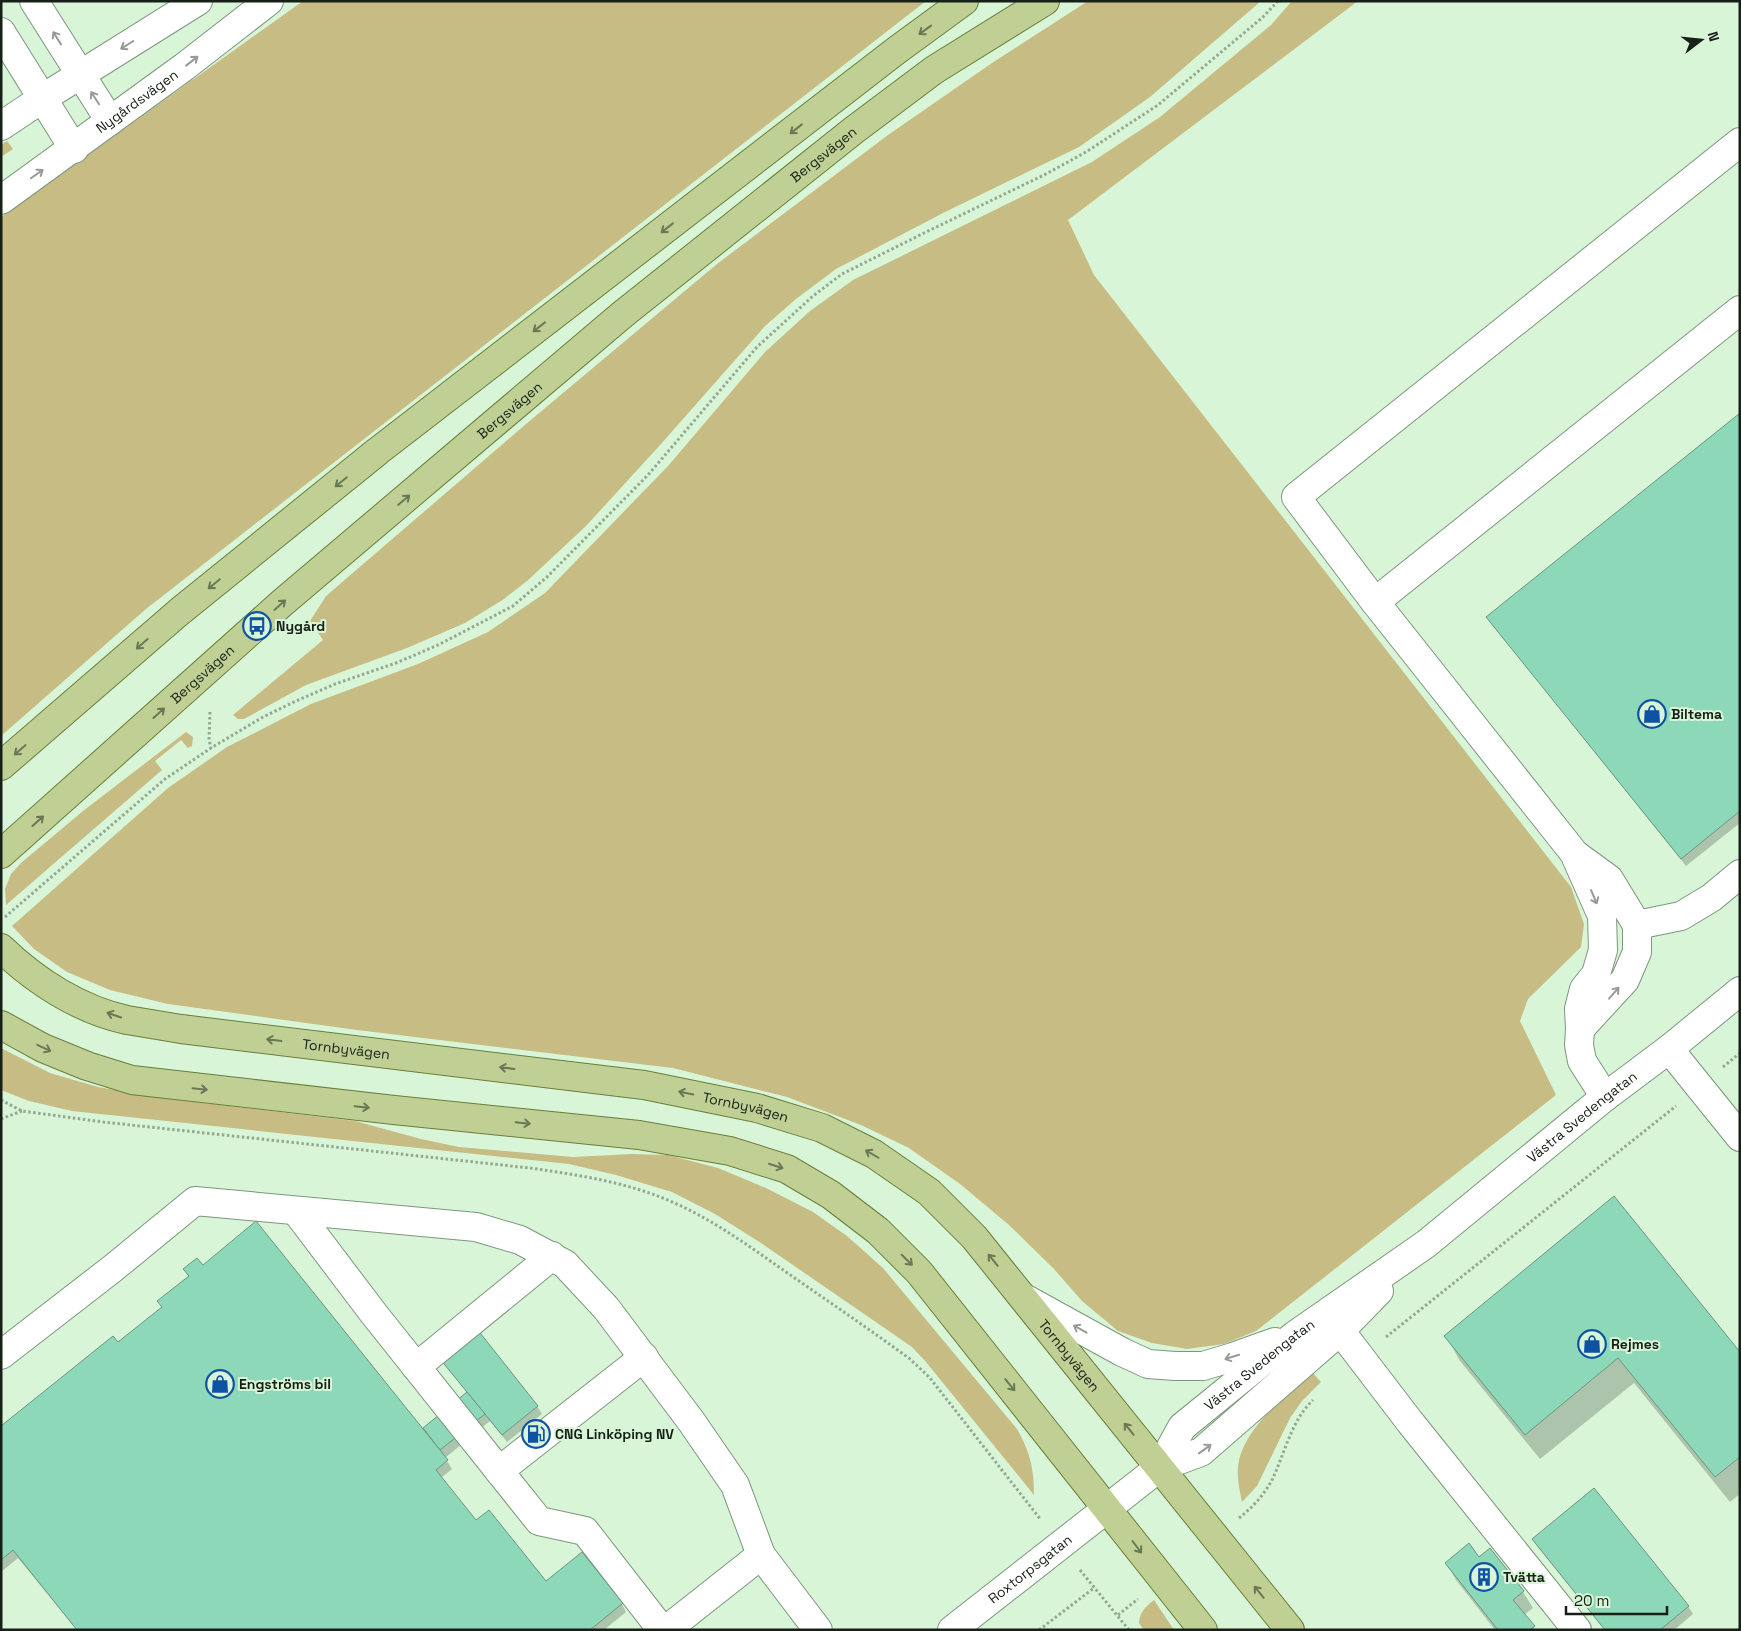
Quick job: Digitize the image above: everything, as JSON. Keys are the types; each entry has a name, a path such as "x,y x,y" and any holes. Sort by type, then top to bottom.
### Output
{"main road":[{"path":"1,766 179,612 378,451 882,62 964,1"},
{"name":"Bergsvägen","path":"1,854 282,603 623,314 854,130 934,70 1045,1"},
{"name":"Tornbyvägen","path":"1,948 44,983 82,1004 126,1019 181,1029 644,1085 757,1108 822,1128 874,1154 929,1192 974,1236 1290,1630"},
{"path":"1,1025 43,1048 86,1066 132,1080 394,1110 639,1135 730,1151 787,1169 831,1195 878,1231 919,1272 1203,1630"}],"street":[{"path":"34,1 110,121"},
{"path":"1,126 42,98 198,1"},
{"name":"Nygårdsvägen","path":"1,200 74,149 269,1"},
{"path":"1,32 74,149"},
{"path":"1605,1097 1582,1061 1579,1045 1579,1009 1584,989 1596,974 1603,950 1602,916 1574,853 1375,602 1296,497 1740,142"},
{"path":"1375,602 1740,310"},
{"path":"1574,853 1609,879 1637,925 1637,952 1625,980 1580,1029"},
{"path":"1637,925 1681,916 1711,898 1740,874"},
{"name":"Västra Svedengatan","path":"1108,1508 1160,1467 1201,1452 1333,1322 1605,1097 1669,1049 1740,991"},
{"path":"1669,1049 1740,1137"},
{"path":"1,1355 195,1202 476,1228 520,1240 566,1264 606,1308 644,1357 735,1485 761,1555 818,1630"},
{"path":"296,1211 416,1367 539,1521 585,1530 664,1630 761,1555"},
{"path":"416,1367 552,1256"},
{"path":"1024,1298 1122,1352 1148,1364 1203,1366 1295,1335"},
{"path":"1333,1322 1410,1422 1577,1630"},
{"name":"Västra Svedengatan","path":"1160,1467 1182,1428 1295,1335 1333,1322"},
{"path":"499,1471 644,1357"},
{"name":"Roxtorpsgatan","path":"952,1630 1108,1508"}],"path":[{"path":"1,921 9,912 165,779 211,748 263,717 296,701 335,684 396,663 438,645 512,606 547,577 648,475 757,347 813,296 842,274 1046,174 1086,152 1158,105 1263,17 1278,1"},
{"path":"210,712 209,740 211,748"},
{"path":"1360,1358 1740,1053"},
{"path":"1,1119 22,1111"},
{"path":"1216,1537 1248,1510 1262,1495 1271,1481 1296,1423 1315,1398"},
{"path":"1117,1615 1163,1580"},
{"path":"1039,1630 1094,1588 1130,1630"}],"shaded area":[{"path":"303,1 926,1 146,609 1,736 1,217"},
{"path":"1088,1 1261,1 1150,97 1079,147 943,213 836,269 796,299 765,326 586,526 527,581 504,599 465,623 407,648 306,685 244,719 238,719 233,715 323,640 310,621 326,596 526,424 717,264 888,135 992,63"},
{"path":"1292,1 1358,1 1068,220 1094,275 1571,887 1584,924 1581,947 1528,999 1520,1021 1556,1095 1256,1331 1224,1344 1187,1349 1152,1343 1118,1331 1082,1301 1054,1269 1009,1225 960,1184 909,1148 861,1125 787,1097 673,1068 357,1030 168,1004 110,990 67,972 34,949 12,926 168,788 227,747 311,704 418,664 488,632 545,593 668,466 765,352 810,311 853,280 1092,162 1160,117 1271,25"},
{"path":"7,141 13,149 1,157 1,145"},
{"path":"186,732 193,737 192,746 188,748 181,740 155,761 162,770 6,905 5,889 11,874 21,863 83,811"},
{"path":"1,1048 50,1073 98,1087 162,1098 355,1121 459,1147 573,1157 632,1154 668,1155 718,1168 766,1188 813,1212 847,1236 883,1268 1017,1429 1030,1460 1034,1495 912,1347 761,1243 715,1214 672,1192 616,1175 569,1164 72,1111 29,1101 1,1090"},
{"path":"1310,1370 1321,1382 1302,1401 1290,1418 1257,1486 1242,1502 1238,1470 1243,1447 1259,1423"},
{"path":"1154,1600 1174,1630 1144,1630 1139,1623 1140,1616"}],"building":[{"name":"Biltema","path":"1740,413 1740,811 1681,859 1486,617"},
{"name":"Rejmes","path":"1614,1196 1740,1352 1740,1457 1715,1477 1618,1358 1525,1435 1444,1336"},
{"name":"Engströms bil","path":"256,1221 448,1460 436,1470 476,1520 489,1510 546,1581 582,1552 623,1603 590,1630 77,1630 13,1550 1,1560 1,1426 113,1336 118,1342 162,1307 157,1301 189,1276 183,1269 197,1258 203,1265"},
{"path":"473,1324 538,1406 502,1435 436,1354"},
{"path":"467,1392 485,1414 440,1450 423,1428"},
{"path":"1594,1488 1689,1606 1660,1630 1605,1630 1532,1539"},
{"name":"Tvätta","path":"1469,1543 1479,1557 1490,1548 1524,1591 1513,1600 1535,1626 1530,1630 1498,1630 1445,1563"}],"place":[{"name":"Nygård","path":"257,626"},
{"name":"Biltema","path":"1652,714"},
{"name":"Rejmes","path":"1592,1344"},
{"name":"Engströms bil","path":"220,1384"},
{"name":"CNG Linköping NV","path":"536,1434"},
{"name":"Tvätta","path":"1484,1577"}]}
